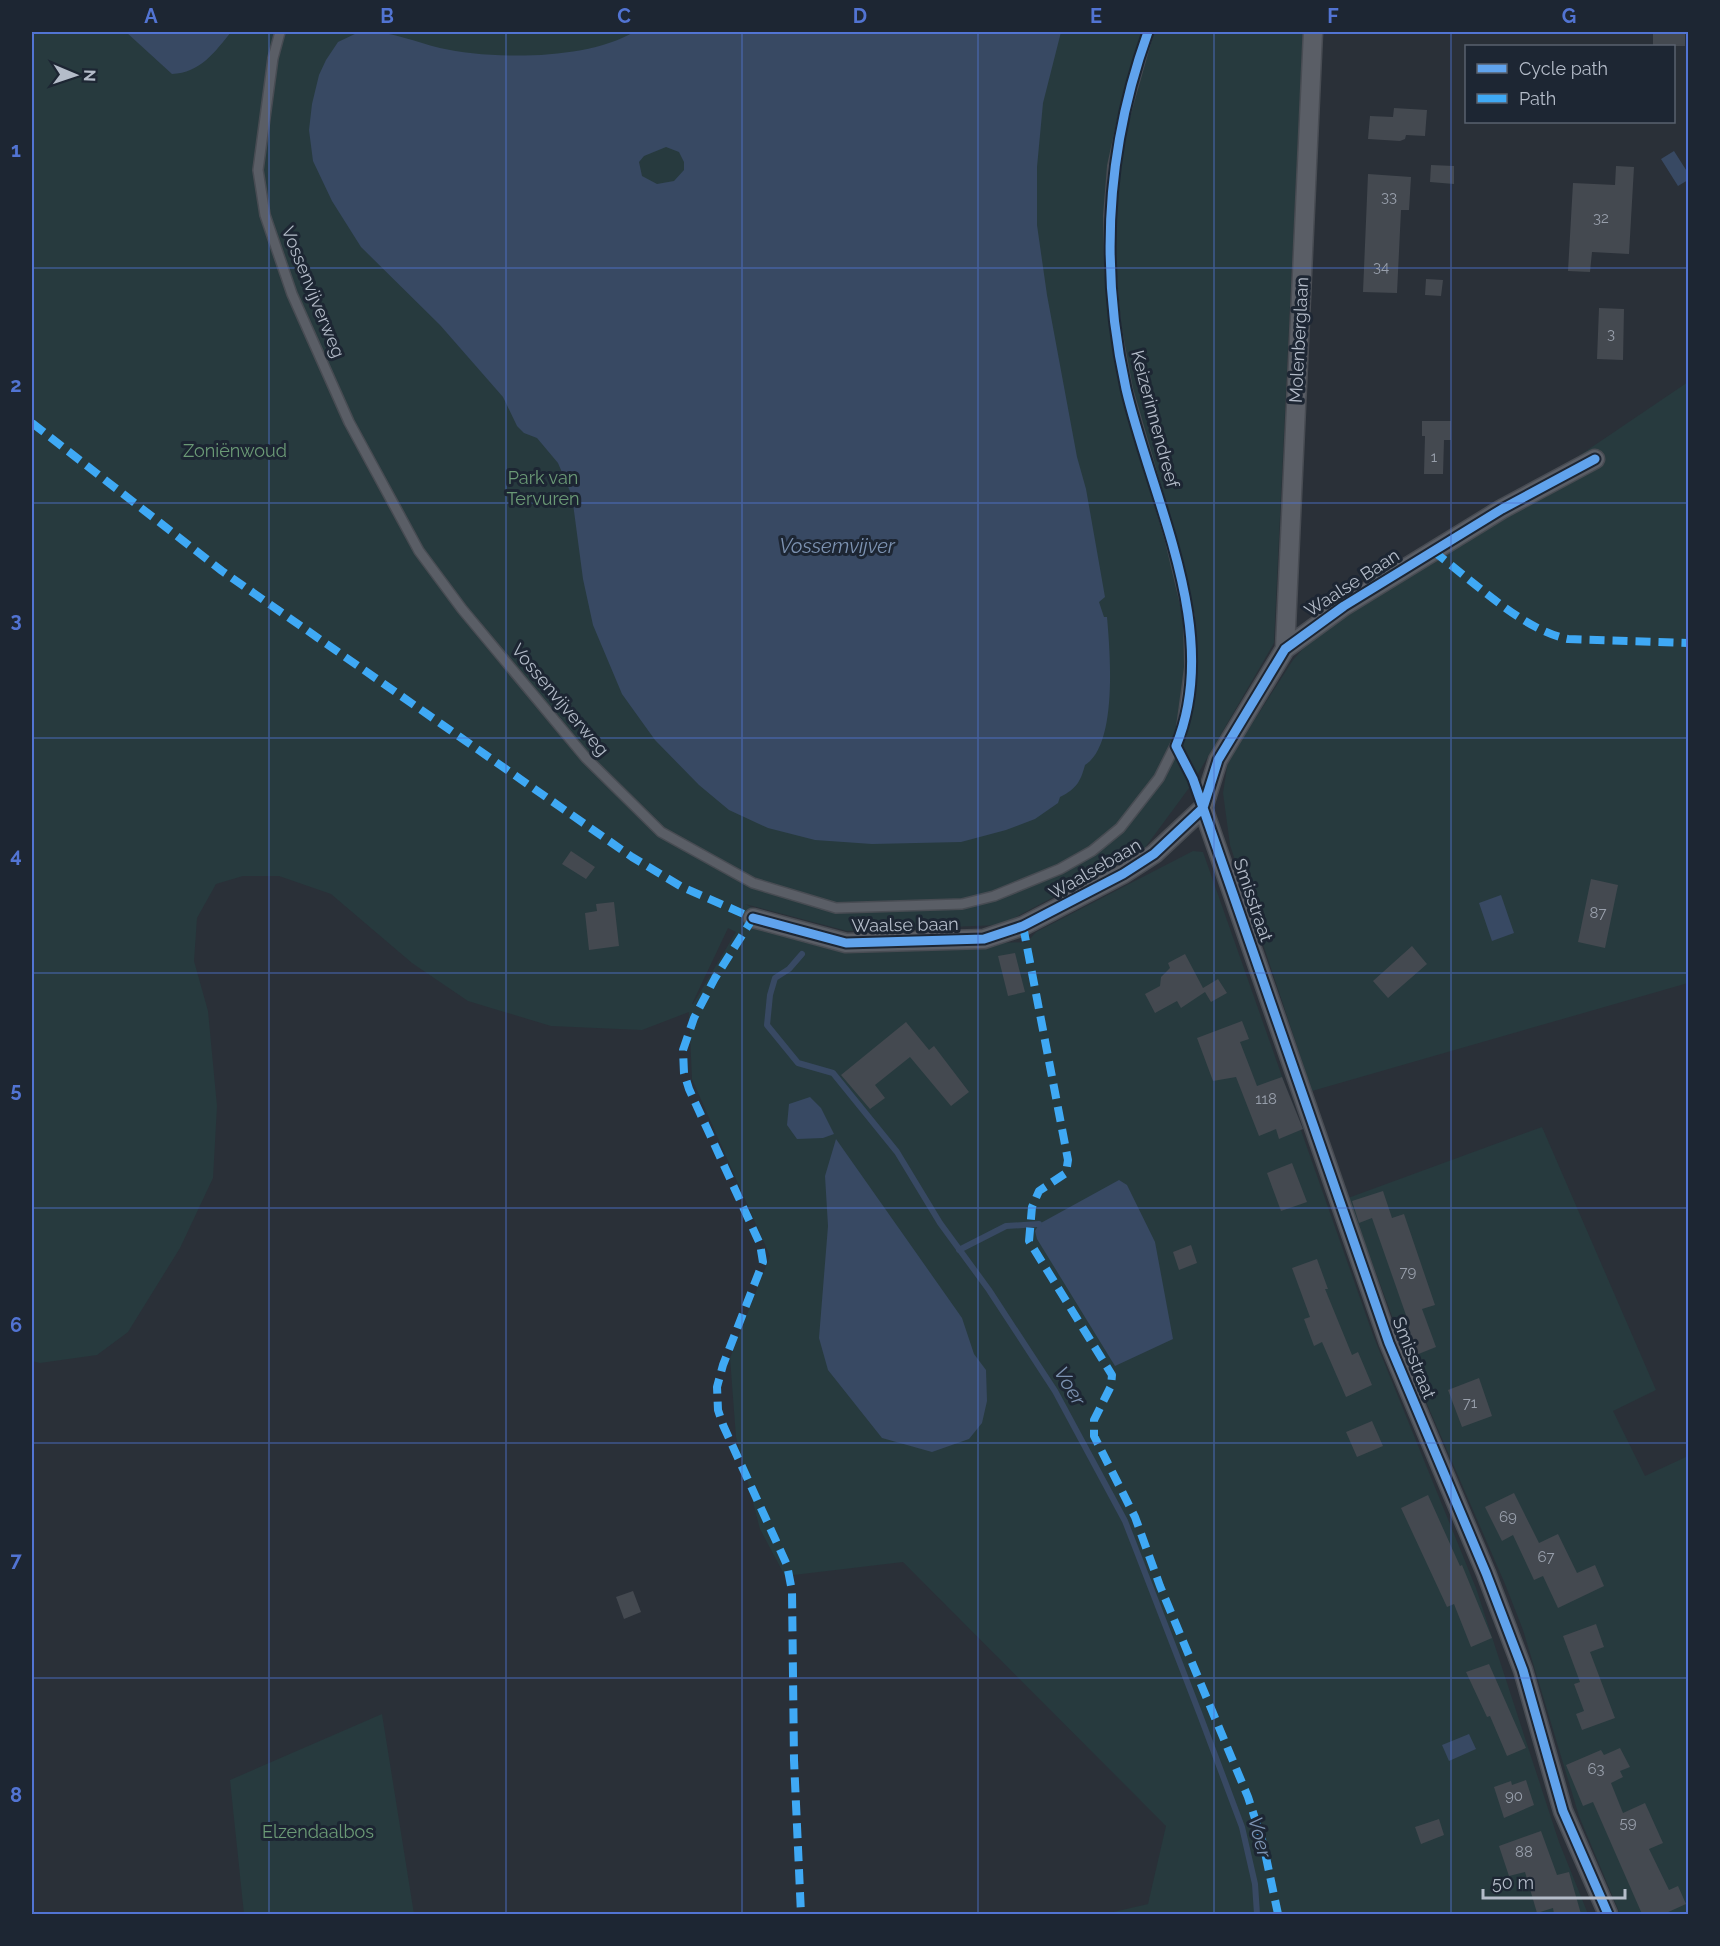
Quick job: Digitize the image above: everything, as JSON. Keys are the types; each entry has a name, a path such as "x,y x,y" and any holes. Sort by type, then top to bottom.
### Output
{"street":[{"name":"Molenberglaan","path":"1285,648 1313,32"},
{"name":"Waalse Baan","path":"1203,808 1218,760 1285,648 1344,606 1492,515 1595,459"},
{"name":"Waalsebaan","path":"1023,926 1123,874 1146,859 1203,808"},
{"name":"Smisstraat","path":"1203,808 1389,1343 1523,1670 1563,1811 1608,1914"},
{"name":"Waalse baan","path":"753,918 846,943 984,939 1023,926"}],"lane":[{"name":"Vossenvijverweg","path":"280,32 273,58 258,170 265,215 292,294 349,422 419,551 456,601 586,758 661,832 753,883 836,908 962,904 1027,884 1092,850 1120,828 1134,811 1159,778 1176,746"},
{"name":"Keizerinnendreef","path":"1148,32 1123,120 1113,166 1109,216 1110,265 1114,324 1126,389 1171,541 1189,617 1189,678 1184,722 1176,746"},
{"path":"1176,746 1193,779 1203,808"}],"green space":[{"name":"Park van Tervuren","path":"32,32 1303,32 1274,643 1192,784 1144,849 1001,925 847,931 745,904 838,949 1027,942 1036,932 1193,851 1203,852 1373,1335 1476,1588 1559,1842 1588,1914 1105,1914 1148,1904 1166,1826 903,1562 785,1576 760,1529 736,1437 730,1358 770,1256 692,1079 689,1012 642,1030 551,1026 468,1001 412,963 331,894 279,876 243,876 216,884 197,918 194,961 208,1011 217,1106 213,1178 180,1248 128,1332 97,1355 40,1363 32,1361","holes":["728,928 736,932 693,1004 692,1004"]},
{"path":"1688,382 1688,983 1312,1091 1230,845 1223,793 1228,761 1293,660 1310,641 1370,597"},
{"path":"1542,1127 1656,1390 1613,1411 1645,1476 1688,1456 1688,1914 1620,1914 1579,1816 1523,1630 1411,1367 1348,1198"},
{"name":"Elzendaalbos","path":"382,1714 414,1914 244,1914 230,1780"}],"water":[{"path":"126,32 231,32 213,54 199,66 182,73 172,74"},
{"name":"Vossemvijver","path":"359,32 379,32 462,52 512,56 566,53 614,41 634,32 1061,32 1043,103 1037,167 1037,225 1047,295 1105,597 1099,602 1104,617 1107,617 1110,696 1103,738 1096,754 1085,765 1080,780 1060,797 1058,803 1035,819 1006,830 961,842 872,844 815,840 768,828 729,810 699,785 655,740 622,694 593,625 583,579 572,496 558,463 537,438 524,433 517,426 503,397 440,325 361,247 332,201 313,161 309,130 312,104 319,75 338,42","holes":["666,147 679,152 684,162 684,170 674,181 657,184 642,176 639,162 644,156"]},
{"path":"1674,151 1688,173 1688,180 1678,186 1661,159"},
{"path":"1501,895 1514,933 1492,941 1479,903"},
{"path":"810,1097 821,1108 834,1134 823,1138 797,1139 787,1125 789,1104"},
{"path":"836,1139 962,1318 974,1354 986,1370 987,1401 982,1423 969,1439 932,1452 882,1438 828,1370 819,1338 828,1226 825,1176"},
{"path":"1119,1180 1127,1185 1155,1242 1173,1339 1115,1366 1037,1239 1035,1231 1039,1224"},
{"path":"1469,1734 1476,1749 1449,1761 1442,1745"}],"building":[{"path":"1653,32 1685,32 1685,46 1653,45"},
{"path":"1394,108 1427,110 1425,136 1406,135 1405,139 1400,141 1368,139 1370,116 1393,117"},
{"path":"1431,165 1454,166 1454,184 1430,182"},
{"path":"1616,166 1634,167 1629,254 1592,252 1590,272 1568,271 1573,183 1615,185"},
{"path":"1368,174 1411,177 1409,210 1401,210 1397,293 1363,292"},
{"path":"1426,279 1443,280 1441,296 1425,295"},
{"path":"1599,308 1624,309 1623,360 1597,359"},
{"path":"1422,421 1451,421 1451,440 1444,440 1443,474 1424,474 1425,436 1422,436"},
{"path":"571,851 595,867 586,879 562,864"},
{"path":"1591,879 1618,885 1605,948 1578,942"},
{"path":"614,902 619,946 589,950 585,913 597,911 596,904"},
{"path":"1412,946 1427,964 1388,998 1373,981"},
{"path":"1015,953 1025,992 1008,996 998,956"},
{"path":"1185,954 1203,988 1218,979 1227,993 1211,1002 1205,992 1181,1008 1177,1001 1155,1013 1145,994 1160,986 1161,977 1170,968 1168,963"},
{"path":"1242,1021 1249,1039 1240,1042 1257,1086 1282,1077 1303,1129 1279,1139 1276,1129 1259,1136 1236,1077 1213,1081 1197,1038"},
{"path":"906,1022 929,1050 934,1046 969,1092 951,1106 910,1057 875,1085 885,1098 870,1109 841,1075"},
{"path":"1292,1163 1307,1202 1281,1211 1267,1173"},
{"path":"1383,1191 1392,1218 1404,1214 1435,1305 1422,1309 1436,1347 1411,1357 1398,1321 1407,1318 1372,1218 1359,1223 1352,1201"},
{"path":"1191,1245 1197,1263 1179,1270 1173,1252"},
{"path":"1317,1259 1328,1289 1325,1289 1352,1355 1358,1352 1372,1385 1346,1397 1322,1342 1314,1346 1304,1319 1310,1317 1292,1268"},
{"path":"1479,1378 1492,1416 1462,1427 1448,1390"},
{"path":"1372,1421 1383,1446 1357,1457 1346,1432"},
{"path":"1514,1493 1539,1543 1558,1534 1577,1573 1595,1565 1604,1586 1558,1608 1543,1576 1534,1580 1513,1535 1502,1541 1485,1507"},
{"path":"1428,1495 1460,1566 1462,1565 1492,1638 1471,1647 1454,1604 1447,1607 1401,1508"},
{"path":"633,1591 641,1612 624,1619 616,1597"},
{"path":"1596,1624 1604,1647 1590,1652 1615,1718 1582,1730 1576,1714 1584,1711 1574,1684 1580,1682 1563,1636"},
{"path":"1489,1664 1526,1748 1507,1756 1490,1716 1487,1717 1466,1672"},
{"path":"1620,1748 1630,1767 1620,1771 1623,1777 1611,1783 1623,1813 1645,1803 1663,1843 1649,1849 1669,1890 1678,1886 1686,1904 1664,1914 1642,1914 1593,1802 1583,1806 1566,1765 1601,1750 1604,1755"},
{"path":"1526,1780 1534,1805 1504,1818 1494,1787 1511,1781 1512,1785"},
{"path":"1439,1819 1444,1835 1421,1844 1415,1827"},
{"path":"1541,1831 1557,1875 1569,1872 1581,1914 1554,1914 1553,1908 1537,1913 1525,1872 1509,1876 1499,1846"}],"waterway":[{"name":"Voer","path":"802,954 789,969 775,978 770,995 767,1025 798,1063 833,1073 897,1152 940,1223 989,1290 1055,1391 1125,1521 1200,1715 1242,1827 1255,1884 1257,1914"},
{"path":"959,1250 1006,1226 1039,1224"}],"marked path":[{"path":"32,423 222,571 632,857 682,887 753,918 715,978 694,1018 683,1050 684,1073 689,1089 760,1244 763,1262 723,1365 717,1387 718,1410 787,1565 792,1591 794,1760 801,1914"},
{"path":"1433,551 1515,615 1551,634 1568,639 1688,643"},
{"path":"1023,926 1068,1160 1066,1173 1039,1191 1032,1207 1029,1241 1112,1375 1111,1386 1094,1420 1094,1436 1135,1517 1160,1586 1248,1797 1263,1843 1278,1914"}],"cycle path":[{"path":"1148,32 1134,76 1115,164 1110,253 1117,343 1126,389 1166,521 1188,612 1192,658 1188,702 1176,746 1193,779 1389,1343 1486,1573 1523,1670 1563,1811 1608,1914"},
{"path":"753,918 846,943 984,939 1023,926 1123,874 1154,854 1203,808 1218,760 1285,649 1344,606 1502,509 1595,459"}],"park label":[{"name":"Zoniënwoud","path":"235,451"}]}
